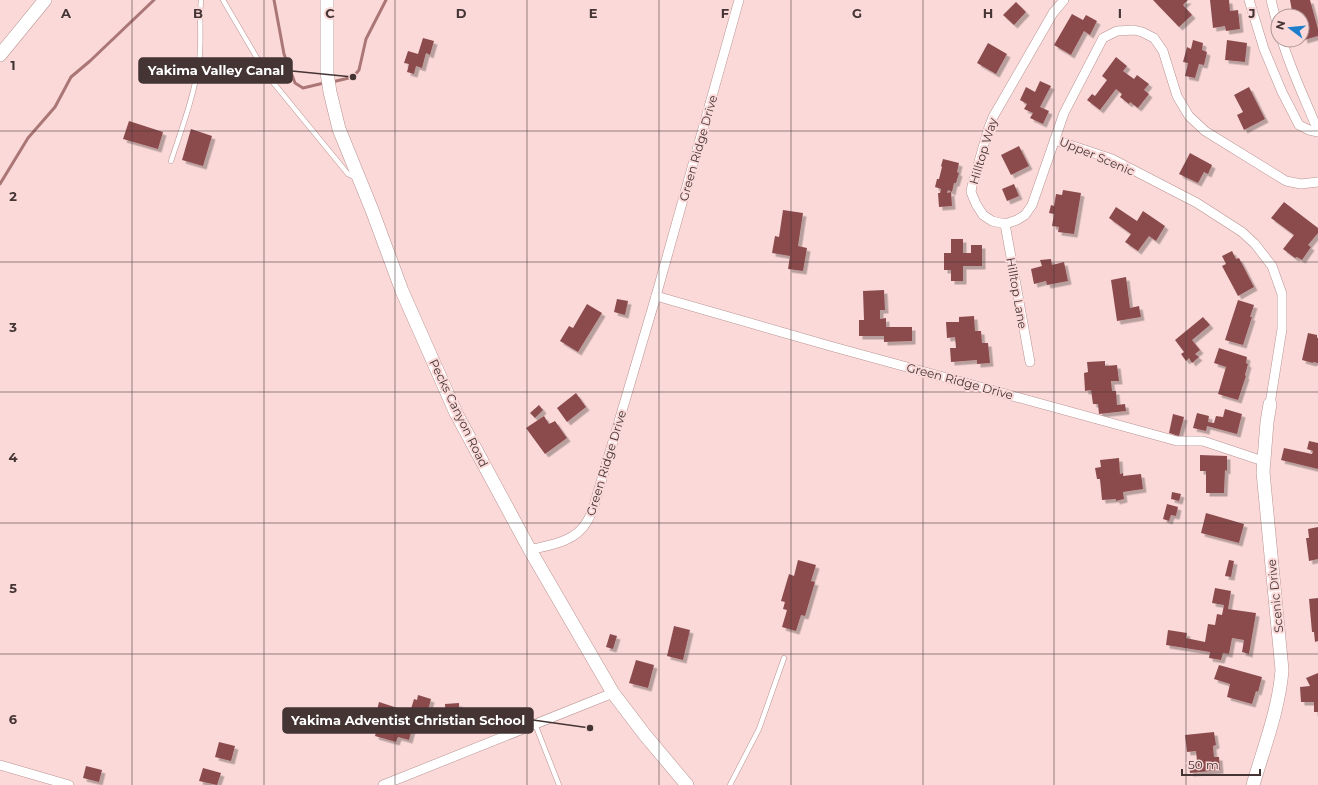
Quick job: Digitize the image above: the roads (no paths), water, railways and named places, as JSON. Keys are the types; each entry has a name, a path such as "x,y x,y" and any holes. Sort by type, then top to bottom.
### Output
{"street":[{"path":"0,55 45,0"},
{"name":"Pecks Canyon Road","path":"327,0 327,72 339,129 360,178 402,291 456,413 530,550 613,693 645,735 687,785"},
{"name":"Green Ridge Drive","path":"530,550 568,539 581,530 594,509 656,296 739,0"},
{"name":"Hilltop Way","path":"1004,224 992,221 983,215 971,192 972,186 993,117 1054,13 1064,0"},
{"path":"1249,0 1264,49 1282,92 1299,125 1309,130 1318,132"},
{"name":"Upper Scenic","path":"1270,404 1282,329 1282,294 1272,266 1255,244 1242,232 1190,199 1112,159 1055,140 1064,113 1103,38 1117,30 1134,30 1154,38 1163,51 1177,96 1189,116 1205,131 1286,181 1301,184 1318,182"},
{"path":"1285,48 1318,132"},
{"path":"1004,224 1017,220 1025,215 1032,205 1055,140"},
{"name":"Hilltop Lane","path":"1004,224 1030,362"},
{"name":"Green Ridge Drive","path":"656,296 845,350 1177,441 1203,441 1264,461"},
{"name":"Scenic Drive","path":"1253,785 1277,705 1282,670 1263,472 1270,404"},
{"path":"383,785 613,693"},
{"path":"0,765 69,785"}],"lane":[{"path":"172,161 193,93 198,70 201,0"},
{"path":"223,0 267,75 348,174 352,177 360,178"},
{"path":"730,785 759,729 784,658"},
{"path":"535,724 559,785"}],"waterway":[{"path":"0,184 28,138 55,107 71,77 154,0"},
{"path":"274,0 284,54 295,83 303,88 324,83"},
{"path":"332,82 353,77 359,70 366,39 386,0"}],"place":[{"name":"Yakima Valley Canal","path":"353,77"},
{"name":"Yakima Adventist Christian School","path":"590,728"}]}
